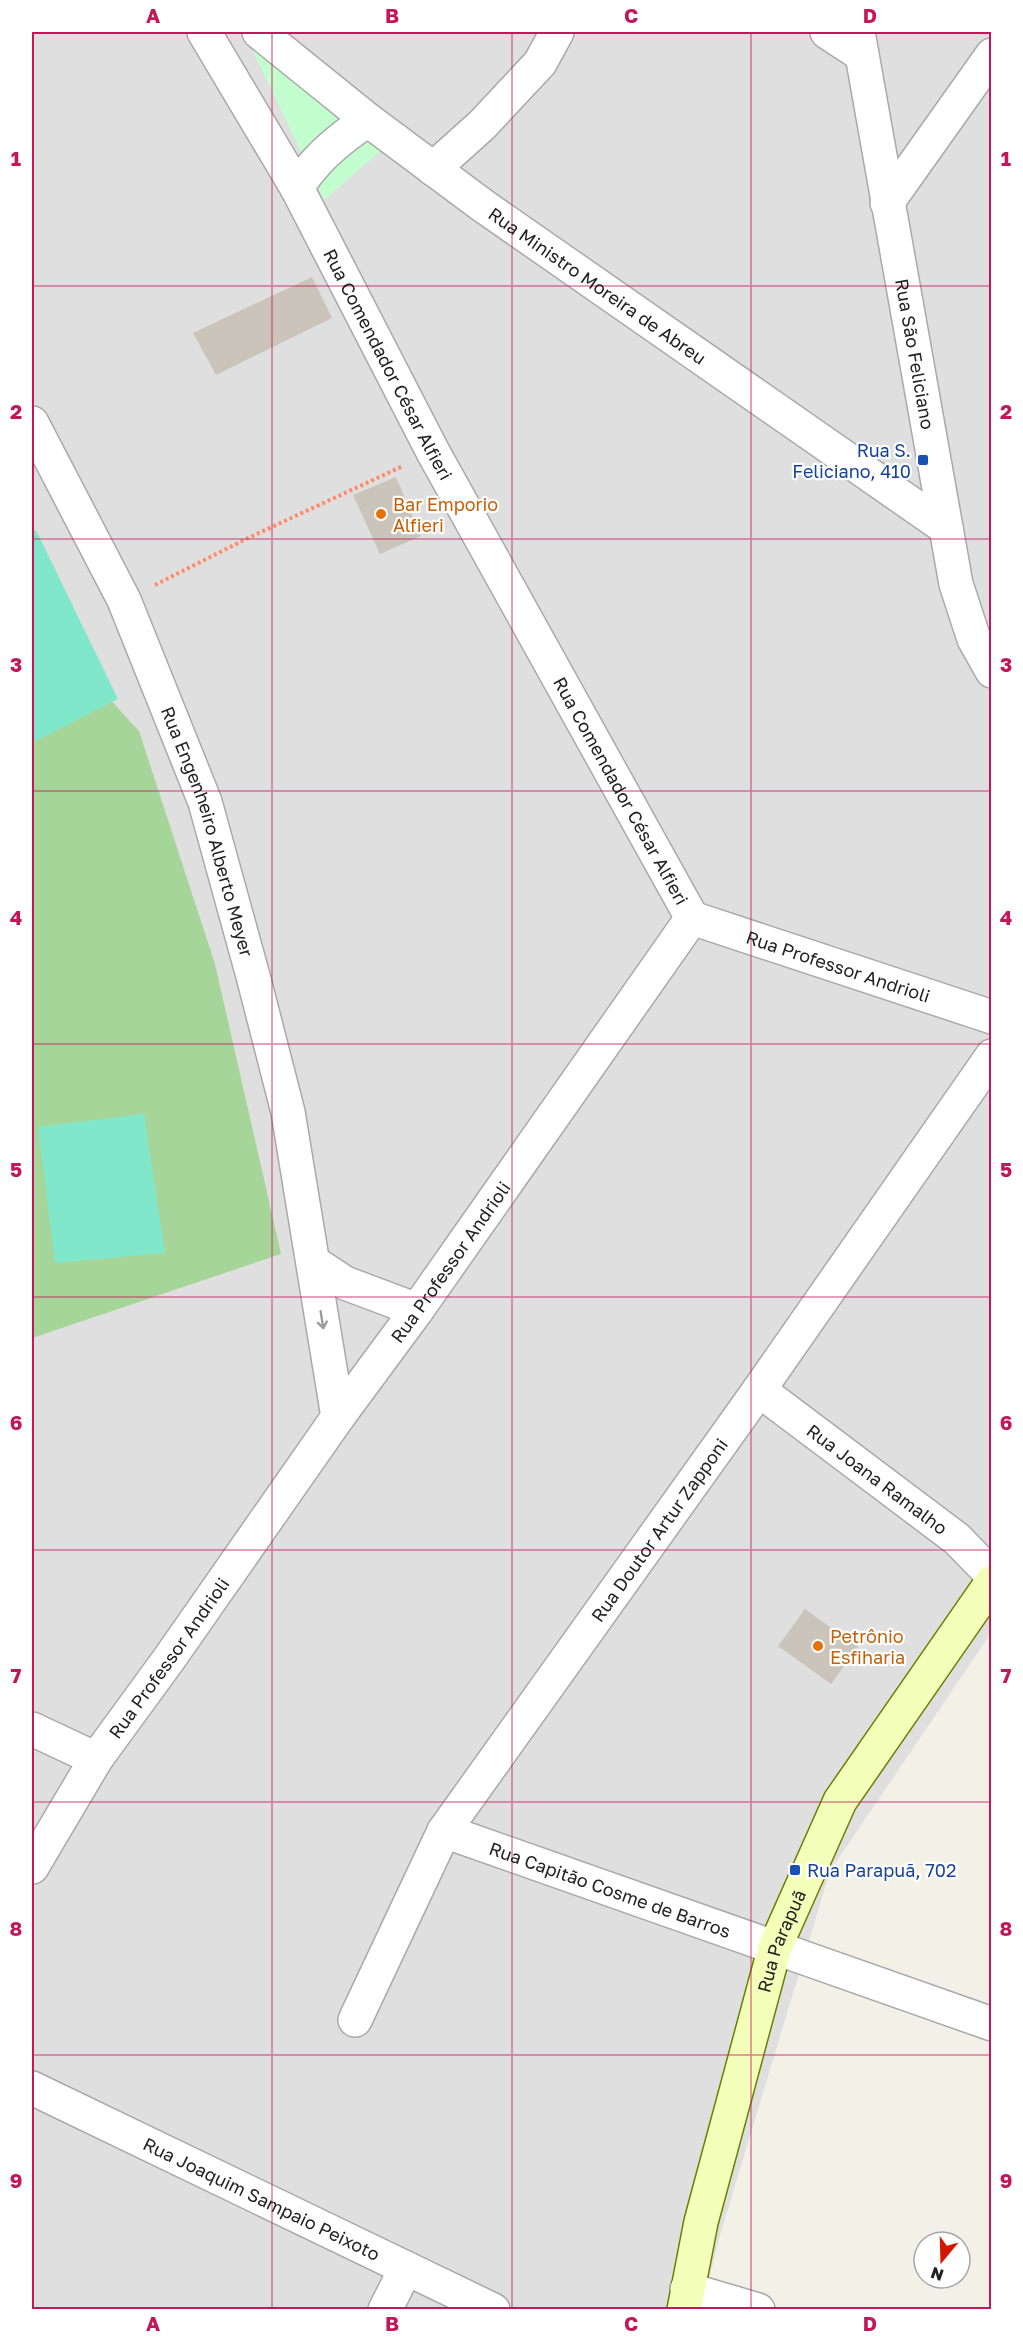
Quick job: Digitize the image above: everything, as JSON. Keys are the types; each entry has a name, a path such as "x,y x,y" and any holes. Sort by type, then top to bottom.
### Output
{"street":[{"name":"Rua Comendador César Alfieri","path":"204,32 297,188 434,452 692,918"},
{"name":"Rua Ministro Moreira de Abreu","path":"259,32 368,120 492,212 946,528"},
{"path":"433,169 482,125 540,63 557,32"},
{"path":"827,32 860,44"},
{"name":"Rua São Feliciano","path":"860,44 956,584 983,628 992,671"},
{"path":"887,203 992,55"},
{"path":"297,188 321,156 344,136 368,120"},
{"name":"Rua Engenheiro Alberto Meyer","path":"32,423 124,600 205,802 254,976 288,1112 338,1417"},
{"name":"Rua Professor Andrioli","path":"32,1867 96,1759 169,1659 338,1417 417,1310 692,918 992,1017"},
{"name":"Rua Doutor Artur Zapponi","path":"355,2020 444,1831 759,1390 992,1056"},
{"path":"313,1262 345,1283 417,1310"},
{"name":"Rua Joana Ramalho","path":"759,1390 957,1539 992,1575"},
{"name":"Rua Parapuã","path":"685,2299 701,2222 775,1947 840,1801 992,1582"},
{"path":"32,1729 96,1759"},
{"name":"Rua Capitão Cosme de Barros","path":"444,1831 992,2024"},
{"name":"Rua Joaquim Sampaio Peixoto","path":"32,2088 493,2310"},
{"path":"386,2310 406,2268"},
{"path":"685,2299 758,2310"}],"path":[{"path":"124,600 246,539 434,452"}],"shaded area":[{"path":"32,32 991,32 991,1633 830,1871 721,2232 701,2309 32,2310"}],"green space":[{"path":"244,32 385,147 324,200"},
{"path":"36,530 118,699 32,743 32,532"},
{"path":"32,615 139,731 215,964 281,1254 32,1338"},
{"path":"144,1114 165,1253 55,1263 38,1127"}],"building":[{"path":"312,277 332,318 216,375 193,333"},
{"path":"396,477 421,536 380,554 353,495"},
{"name":"Petrônio Esfiharia","path":"805,1609 858,1647 831,1684 778,1646"}],"place":[{"name":"Rua S. Feliciano, 410","path":"923,460"},
{"name":"Bar Emporio Alfieri","path":"381,514"},
{"name":"Petrônio Esfiharia","path":"818,1646"},
{"name":"Rua Parapuã, 702","path":"795,1870"}]}
